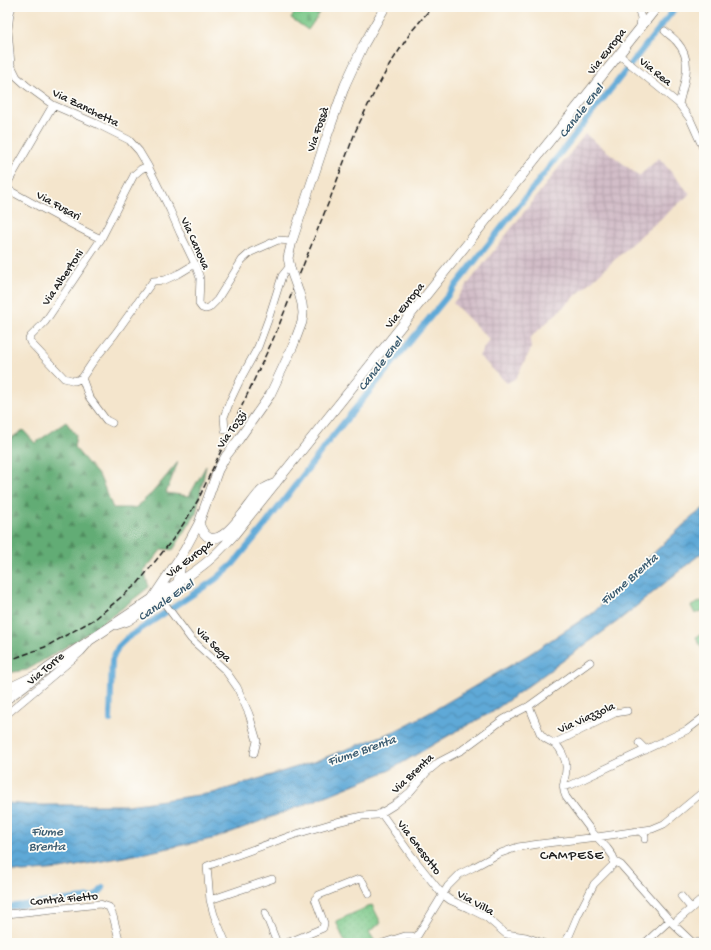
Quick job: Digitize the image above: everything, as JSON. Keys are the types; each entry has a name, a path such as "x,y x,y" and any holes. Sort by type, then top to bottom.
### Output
{"main road":[{"name":"Via Fossà","path":"290,268 288,258 292,241 345,85 364,46 386,8"},
{"name":"Via Europa","path":"7,699 93,637 196,571 217,553 234,535 621,57 640,27 655,10"},
{"name":"Via Tozzi","path":"184,551 199,523 218,470 226,456 270,395 293,346 302,322 302,304 290,268"},
{"path":"199,523 207,537 212,538 221,536 231,527 261,490 278,482"},
{"path":"178,582 184,551"},
{"path":"152,599 184,551"}],"street":[{"path":"10,69 11,65 8,30 12,7"},
{"path":"638,7 644,10 655,10"},
{"path":"638,7 641,18 640,27"},
{"name":"Via Rea","path":"666,31 678,43 687,59 686,72 679,104"},
{"name":"Via Rea","path":"621,57 679,104 690,119 704,150"},
{"name":"Via Zanchetta","path":"10,69 27,86 53,105 129,140 139,151 148,166"},
{"path":"7,184 53,105"},
{"name":"Via Canova","path":"148,166 170,210 200,278 199,304 202,308 209,308 217,300 242,260 251,252 278,240 292,241"},
{"name":"Via Albertoni","path":"82,378 75,381 64,378 30,342 29,339 45,322 101,239 134,175 141,169 148,166"},
{"name":"Via Fusari","path":"7,189 75,227 101,239"},
{"path":"112,423 106,420 89,397 82,378 115,334 152,280 165,280 194,264"},
{"path":"225,430 224,417 238,384 258,347 282,276 290,268"},
{"path":"106,629 128,622 163,601 212,562 217,553"},
{"name":"Via Sega","path":"163,601 190,639 225,670 237,687 249,714 257,741 254,753"},
{"name":"Via Torre","path":"7,714 82,652 93,637"},
{"name":"Via Brenta","path":"210,900 207,866 293,835 362,816 377,815 381,813 410,792 427,772 439,762 462,750 504,719 529,706 590,662"},
{"name":"Via Torre","path":"7,688 48,668"},
{"name":"Via Viazzola","path":"529,706 542,737 559,747 566,766 563,786"},
{"name":"Via Viazzola","path":"555,744 615,713 627,711"},
{"path":"564,943 569,936 594,884 613,865 614,861 613,856 607,848 593,834 569,802 564,794 563,786 571,785 687,730 704,717"},
{"path":"639,743 646,750"},
{"path":"414,941 448,886 460,874 474,866 498,854 518,847 597,838 652,829 664,824 704,791"},
{"name":"Via Gnesotto","path":"381,813 411,855 442,894"},
{"path":"640,831 644,834 645,839"},
{"path":"614,861 621,865 671,922 692,942 700,942"},
{"path":"226,943 214,915 210,900 272,878"},
{"path":"287,943 323,928 324,924 315,899 319,896 360,880 363,882 369,894"},
{"name":"Via Villa","path":"442,894 450,900 486,917 506,934 526,937 543,943"},
{"path":"681,896 692,908"},
{"path":"645,943 700,901"},
{"name":"Contrà Fietto","path":"7,914 100,904 109,907 120,943"},
{"path":"265,913 278,943"},
{"path":"383,943 405,936 412,936 414,941"}],"shaded area":[{"path":"585,134 639,176 659,158 690,194 631,244 530,338 531,349 516,378 507,383 479,356 489,339 453,303"}],"green space":[{"path":"299,7 324,7 308,30 291,18"},
{"path":"66,422 76,435 74,447 100,477 113,508 135,508 152,493 178,462 166,493 189,496 206,466 196,514 173,550 162,549 144,571 149,587 82,637 27,670 7,673 7,441 23,430 35,443"},
{"path":"704,600 704,610 695,614 691,606"},
{"path":"704,633 704,653 696,637"},
{"path":"372,905 381,923 369,932 376,943 345,943 336,921"}],"water":[{"name":"Fiume Brenta","path":"704,508 704,551 618,621 492,712 390,770 216,838 60,869 23,872 7,870 7,803 30,805 128,805 213,793 313,762 395,731 429,713 528,655 595,611 644,562 691,518"}],"waterway":[{"name":"Canale Enel","path":"110,720 112,660 118,647 127,638 216,579 233,564 262,529 332,437 445,299 676,7"},
{"name":"Canale Enel","path":"7,907 92,897 97,895 103,888"}],"railway":[{"path":"7,661 45,647 95,619 138,583 186,520 198,500 275,335 356,130 389,66 411,32 432,7"}],"district":[{"name":"CAMPESE","path":"572,854"}]}
